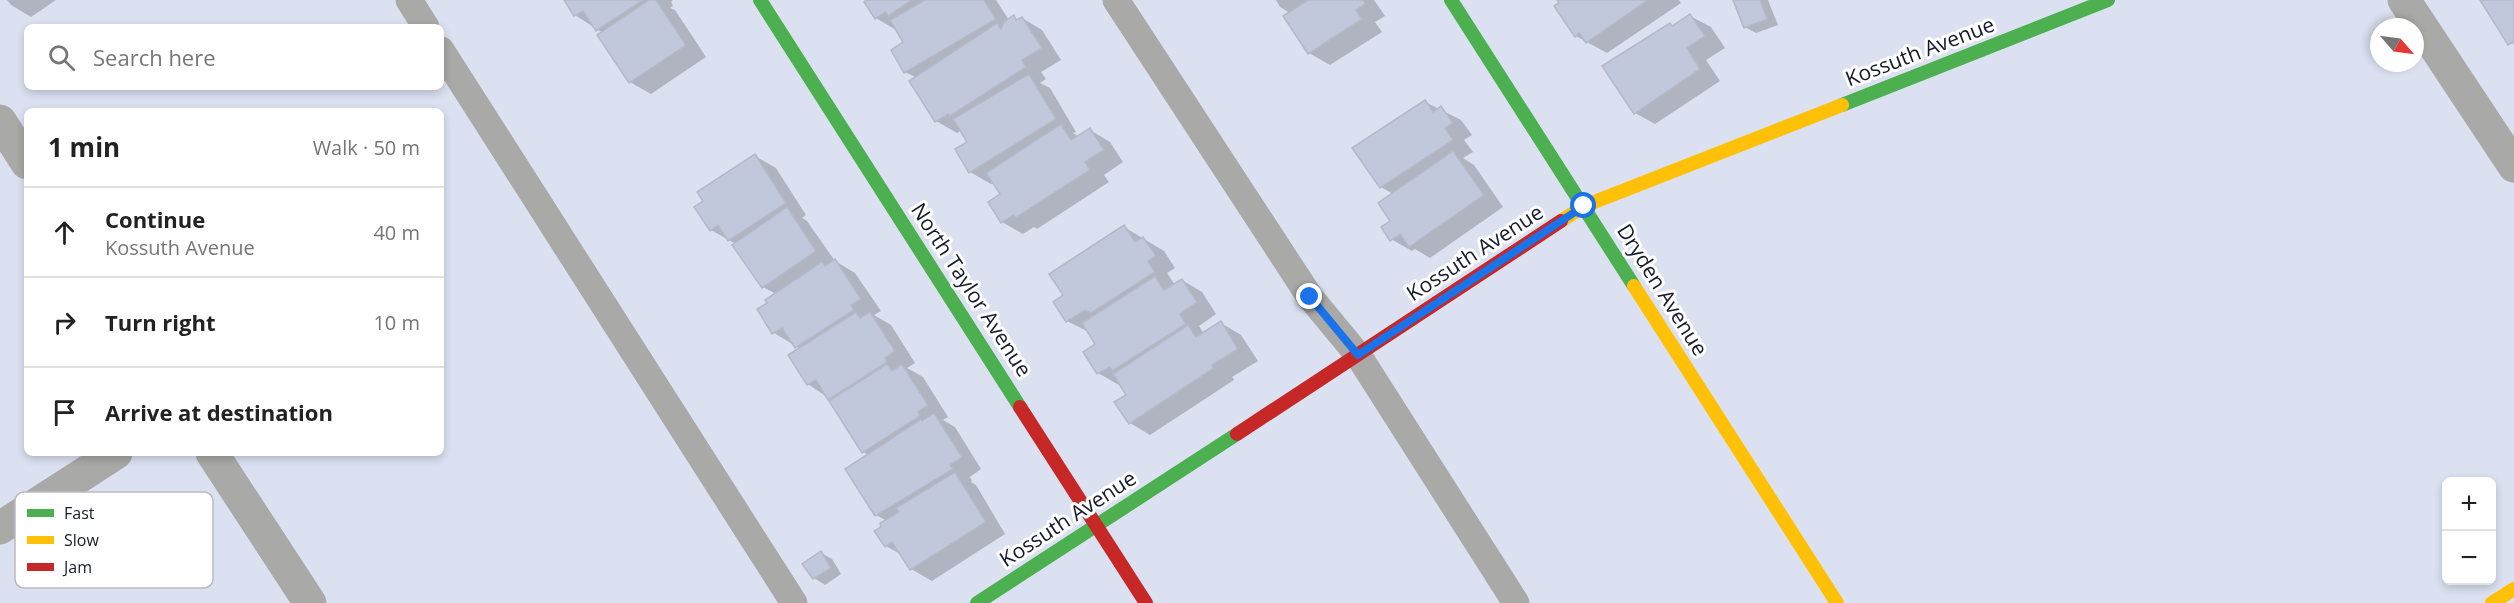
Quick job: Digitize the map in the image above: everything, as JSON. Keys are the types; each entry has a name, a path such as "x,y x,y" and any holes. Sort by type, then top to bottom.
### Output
{"street":[{"name":"North Taylor Avenue","path":"760,0 1146,603"},
{"name":"Dryden Avenue","path":"1451,0 1837,603"},
{"name":"Kossuth Avenue","path":"977,603 1584,206 2108,0"},
{"path":"2404,0 2514,166"},
{"path":"0,121 24,158"},
{"path":"56,492 111,456"},
{"path":"214,456 310,603"},
{"path":"0,528 15,518"},
{"path":"2492,603 2514,589"}],"lane":[{"path":"409,0 424,24"},
{"path":"1116,0 1310,297 1358,355 1516,603"},
{"path":"444,55 794,603"}],"building":[{"path":"564,0 643,0 596,31 583,11 574,16"},
{"path":"649,0 656,0 686,45 629,83 597,35"},
{"path":"866,0 912,0 888,16 885,12 875,19 864,2"},
{"path":"925,0 984,0 996,19 904,73 891,50 903,42 890,20"},
{"path":"1308,0 1363,0 1365,4 1356,10 1362,19 1308,54 1283,16"},
{"path":"1557,0 1648,0 1586,43 1579,33 1575,37 1554,6 1559,3"},
{"path":"1733,0 1760,0 1767,19 1744,28"},
{"path":"2480,0 2514,0 2514,44 2513,42 2508,45"},
{"path":"1690,14 1705,36 1687,48 1700,69 1634,114 1602,66 1670,23 1672,26"},
{"path":"1014,15 1016,20 1022,17 1042,48 1022,60 1026,67 950,116 948,114 935,122 909,81 997,23 1001,29 1004,22"},
{"path":"1029,74 1056,119 969,173 955,149 967,142 953,119"},
{"path":"1425,100 1433,112 1441,106 1453,123 1445,128 1453,140 1380,188 1352,148"},
{"path":"1061,124 1071,140 1090,128 1104,150 1085,162 1090,170 1015,218 1013,215 1001,223 988,202 1000,194 986,173"},
{"path":"1453,151 1484,195 1409,247 1400,234 1390,241 1381,227 1390,221 1378,203"},
{"path":"755,154 786,203 728,241 718,225 710,231 694,207 703,201 697,192"},
{"path":"787,207 816,251 762,288 732,245"},
{"path":"1124,225 1135,242 1143,237 1156,256 1148,261 1155,272 1091,313 1085,310 1066,322 1053,302 1063,295 1049,274"},
{"path":"835,259 861,299 851,305 854,310 795,348 782,328 772,334 757,309 767,303 765,300 822,262 825,266"},
{"path":"1155,276 1164,290 1182,279 1197,302 1180,314 1186,324 1112,371 1110,367 1097,374 1083,352 1095,344 1082,323"},
{"path":"856,312 860,318 870,312 895,351 885,358 887,362 828,400 816,380 807,385 788,355"},
{"path":"1221,321 1238,349 1212,365 1214,368 1129,424 1114,402 1126,395 1113,374 1188,325 1196,337"},
{"path":"887,364 892,371 902,364 928,405 918,412 920,416 862,453 829,401"},
{"path":"934,413 962,457 950,465 953,469 875,516 845,469 921,419 922,421"},
{"path":"955,472 986,522 910,570 892,542 885,547 874,531 881,527 880,523 899,512 896,508"},
{"path":"821,551 831,568 813,579 802,564"}],"traffic: fast":[{"path":"760,0 1020,407"},
{"path":"1451,0 1634,286"},
{"path":"1842,105 2108,0"},
{"path":"977,603 1237,434"}],"traffic: slow":[{"path":"1561,221 1584,206 1842,105"},
{"path":"1634,286 1837,603"},
{"path":"2492,603 2514,589"}],"traffic: jam":[{"path":"1237,434 1561,221"},
{"path":"1020,407 1146,603"}],"route":[{"path":"1310,297 1358,355 1584,206"}]}
